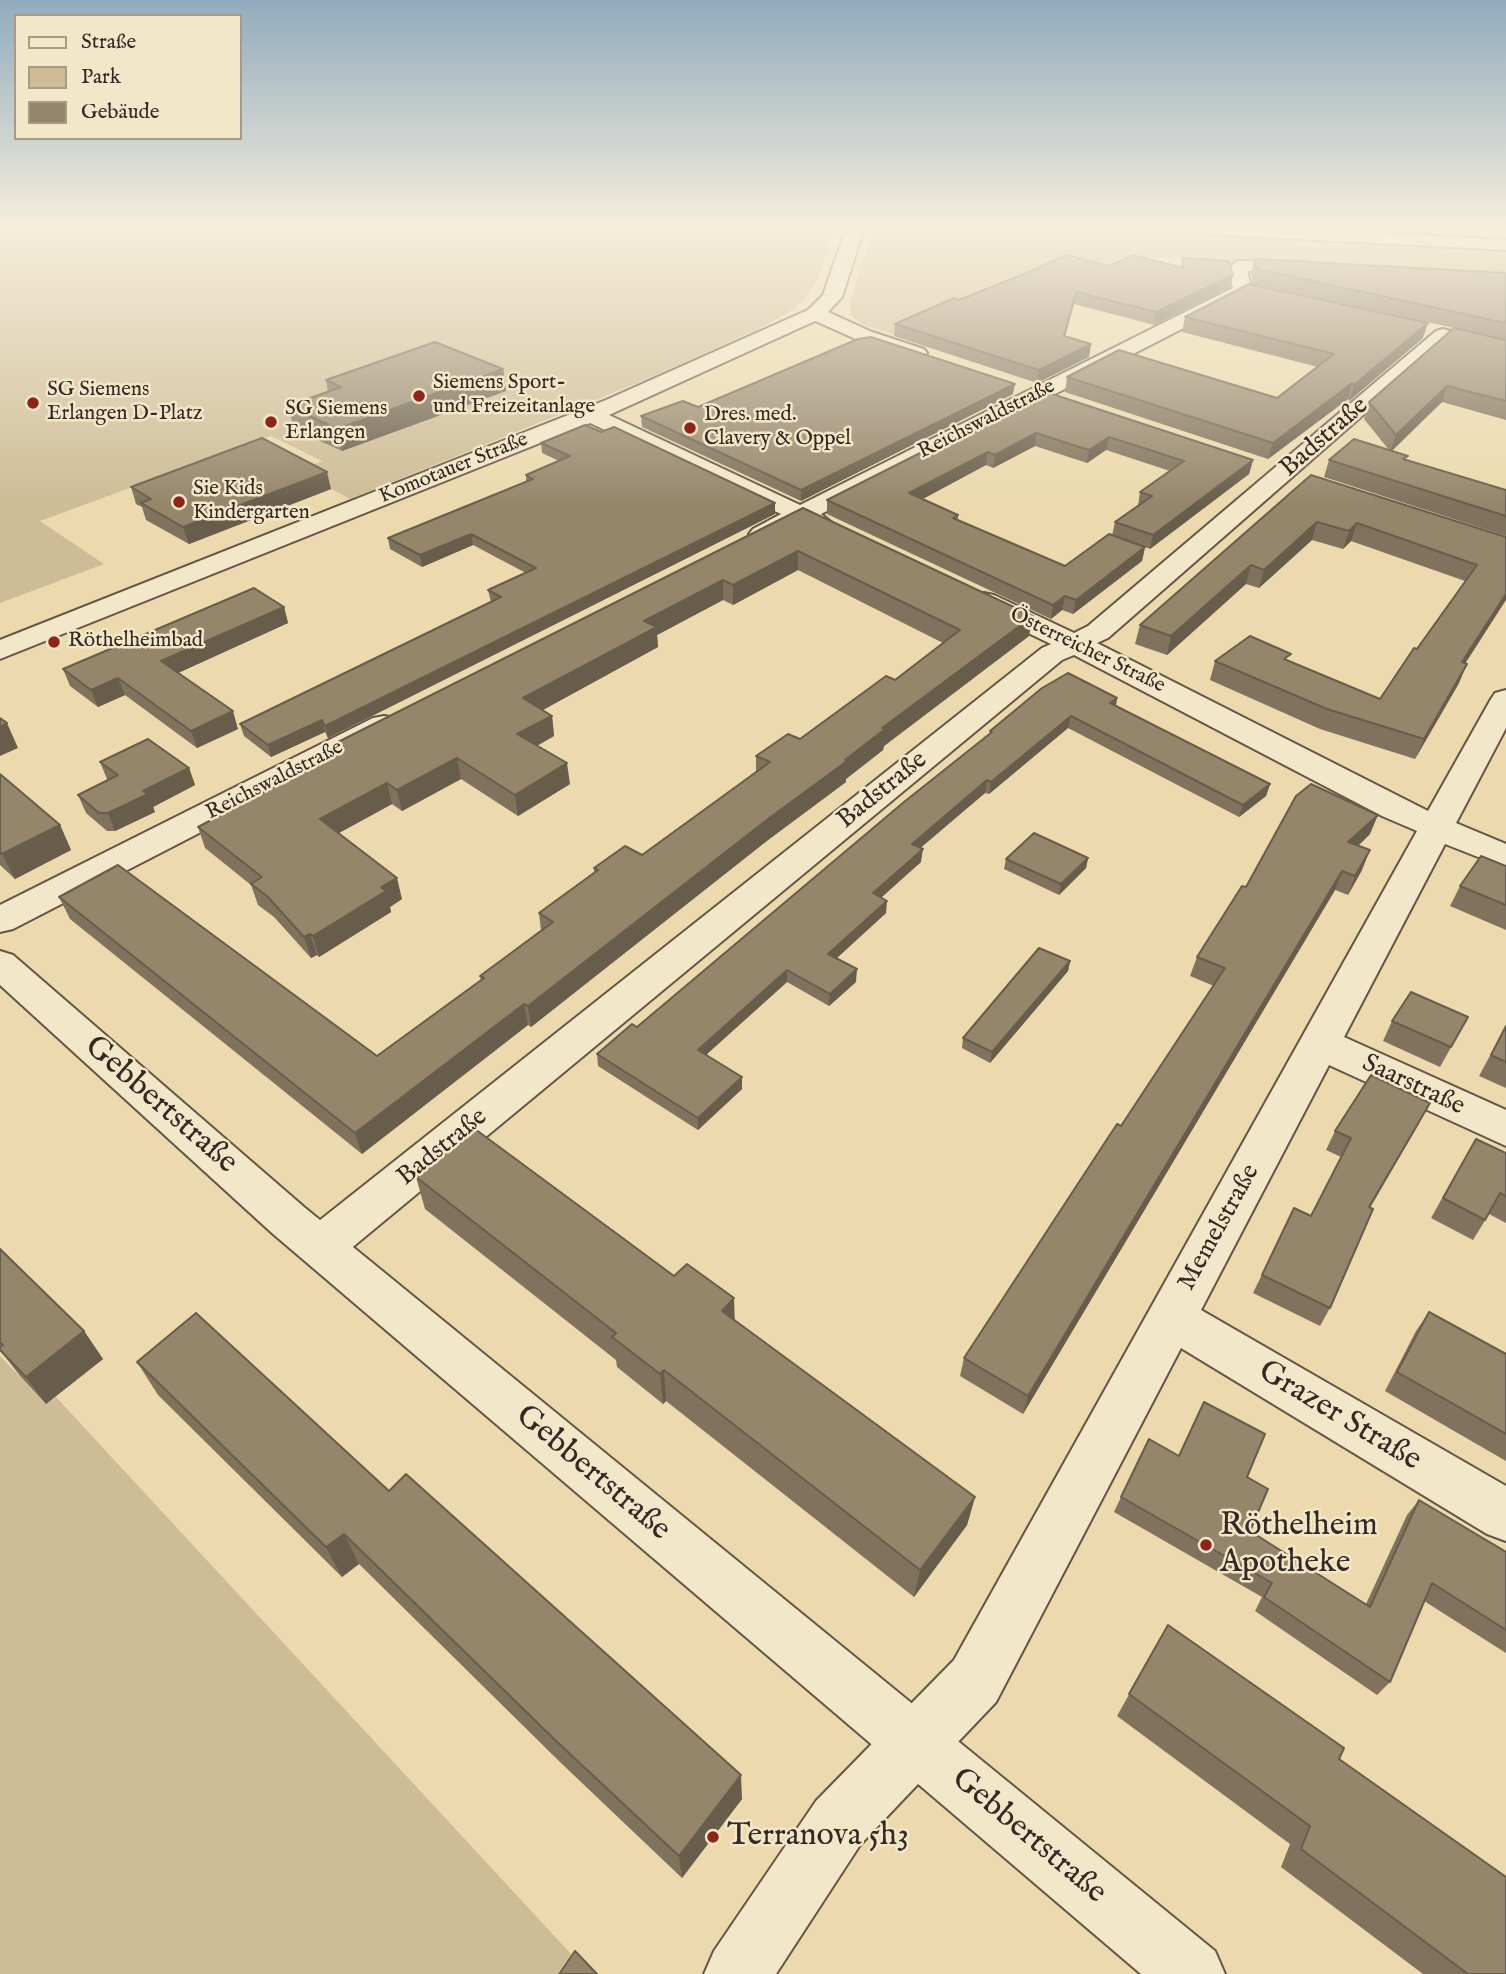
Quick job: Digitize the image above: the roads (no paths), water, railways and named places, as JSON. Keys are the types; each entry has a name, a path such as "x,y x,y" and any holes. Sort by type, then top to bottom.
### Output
{"street":[{"name":"Komotauer Straße","path":"0,650 590,414 798,321"},
{"path":"831,321 865,336 934,359"},
{"name":"Reichswaldstraße","path":"734,548 1039,393 1190,321"},
{"name":"Badstraße","path":"321,1246 1052,654 1098,632 1294,478 1432,333 1465,340"},
{"path":"1009,383 1072,404"},
{"path":"590,414 844,535"},
{"path":"1257,466 1294,478"},
{"name":"Österreicher Straße","path":"955,587 1074,643 1394,809 1506,857"},
{"name":"Memelstraße","path":"737,1974 838,1823 975,1681 1506,699"},
{"name":"Reichswaldstraße","path":"0,920 404,715"},
{"name":"Gebbertstraße","path":"0,964 321,1246 1192,1974"},
{"name":"Saarstraße","path":"1320,1043 1506,1129"},
{"name":"Grazer Straße","path":"1172,1318 1506,1515"}],"place":[{"name":"Siemens Sport- und Freizeitanlage","path":"419,396"},
{"name":"SG Siemens Erlangen D-Platz","path":"33,403"},
{"name":"SG Siemens Erlangen","path":"271,422"},
{"name":"Dres. med. Clavery & Oppel","path":"690,428"},
{"name":"Sie Kids Kindergarten","path":"179,502"},
{"name":"Röthelheimbad","path":"54,642"},
{"name":"Röthelheim Apotheke","path":"1206,1545"},
{"name":"Terranova 5h3","path":"713,1837"}]}
